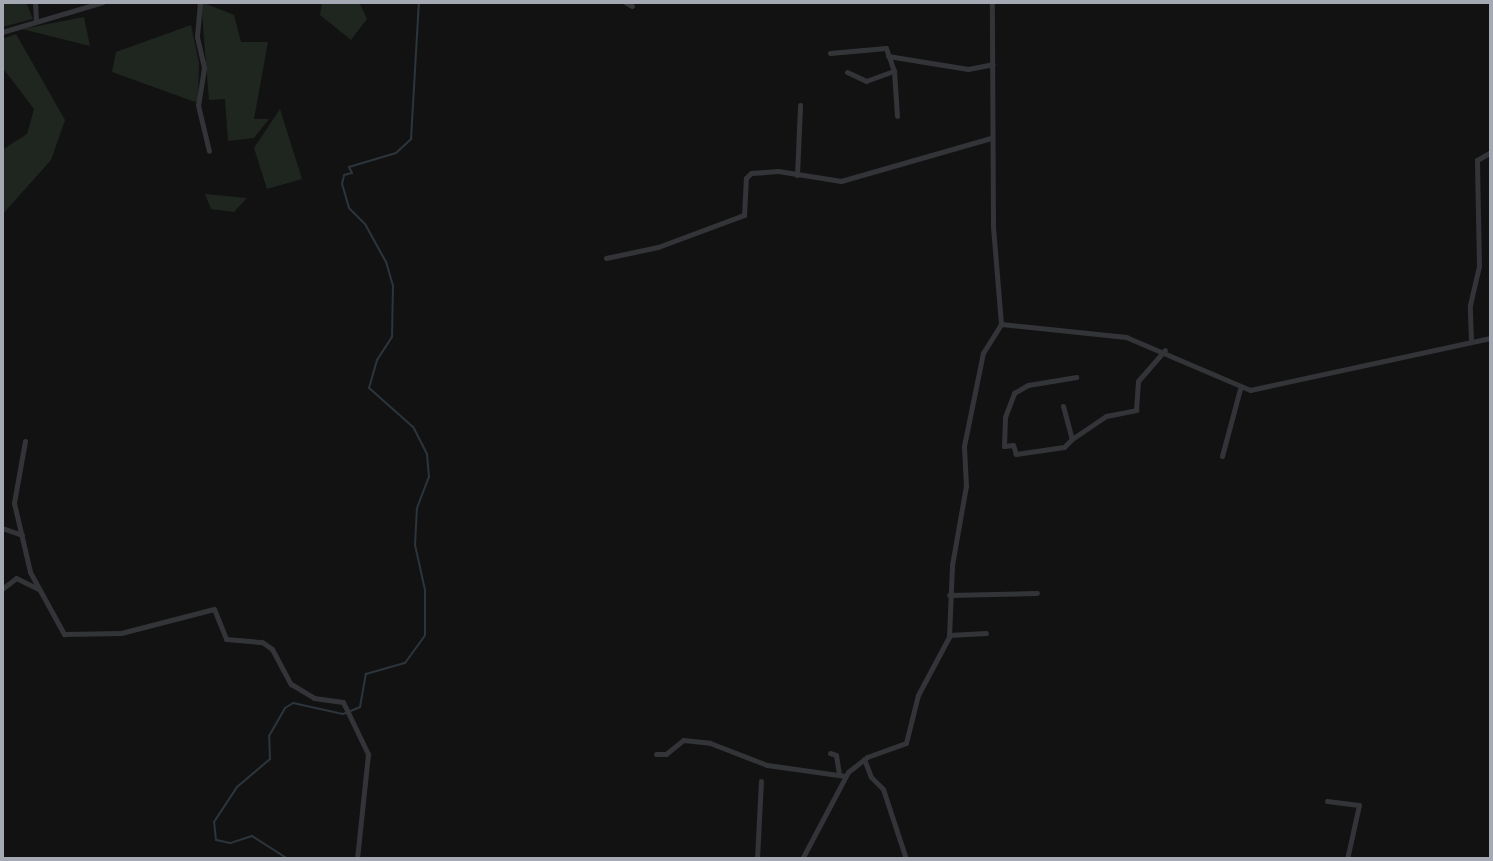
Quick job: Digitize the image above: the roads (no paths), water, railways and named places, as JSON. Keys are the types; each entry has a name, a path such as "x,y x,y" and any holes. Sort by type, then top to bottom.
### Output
{"street":[{"path":"35,2 36,20"},
{"path":"2,32 36,20 80,13 103,2"},
{"path":"200,2 197,37 204,68 198,105 209,151"},
{"path":"625,2 632,6"},
{"path":"802,859 842,774 864,759 905,745 918,695 949,635 949,595 966,486 964,446 983,353 1001,324 991,138 992,2"},
{"path":"830,53 884,47 894,71 897,116"},
{"path":"888,56 968,69 993,64"},
{"path":"847,72 866,81 894,71"},
{"path":"797,175 800,105"},
{"path":"606,258 660,246 744,215 748,174 767,170 841,181 991,138"},
{"path":"1471,341 1470,305 1479,266 1477,160 1491,152"},
{"path":"1001,324 1126,337 1165,350 1240,389 1275,387 1491,338"},
{"path":"1076,377 1028,385 1014,393 1005,417 1004,446 1013,445 1016,454 1064,447 1106,416 1136,410 1138,381 1165,350"},
{"path":"1222,456 1240,389"},
{"path":"1063,406 1072,439"},
{"path":"25,441 14,501 39,589 71,638 121,633 214,609 226,639 262,642 272,649 291,684 314,698 343,702 368,754 357,859"},
{"path":"2,528 22,535"},
{"path":"2,589 16,578 39,589"},
{"path":"949,595 1037,593"},
{"path":"949,635 986,633"},
{"path":"656,754 666,754 683,740 710,743 767,765 842,774"},
{"path":"830,753 836,755 842,774"},
{"path":"864,759 871,777 883,789 906,859"},
{"path":"757,859 761,781"},
{"path":"1327,801 1359,805 1347,859"}],"waterway":[{"path":"288,859 252,836 230,843 216,840 214,822 237,787 270,759 269,736 285,708 293,703 343,714 360,707 366,674 405,663 425,635 425,590 415,545 417,508 429,477 427,454 413,427 369,388 377,360 392,337 393,286 386,262 365,224 349,208 342,184 344,175 352,173 349,167 396,153 411,139 419,2"}]}
